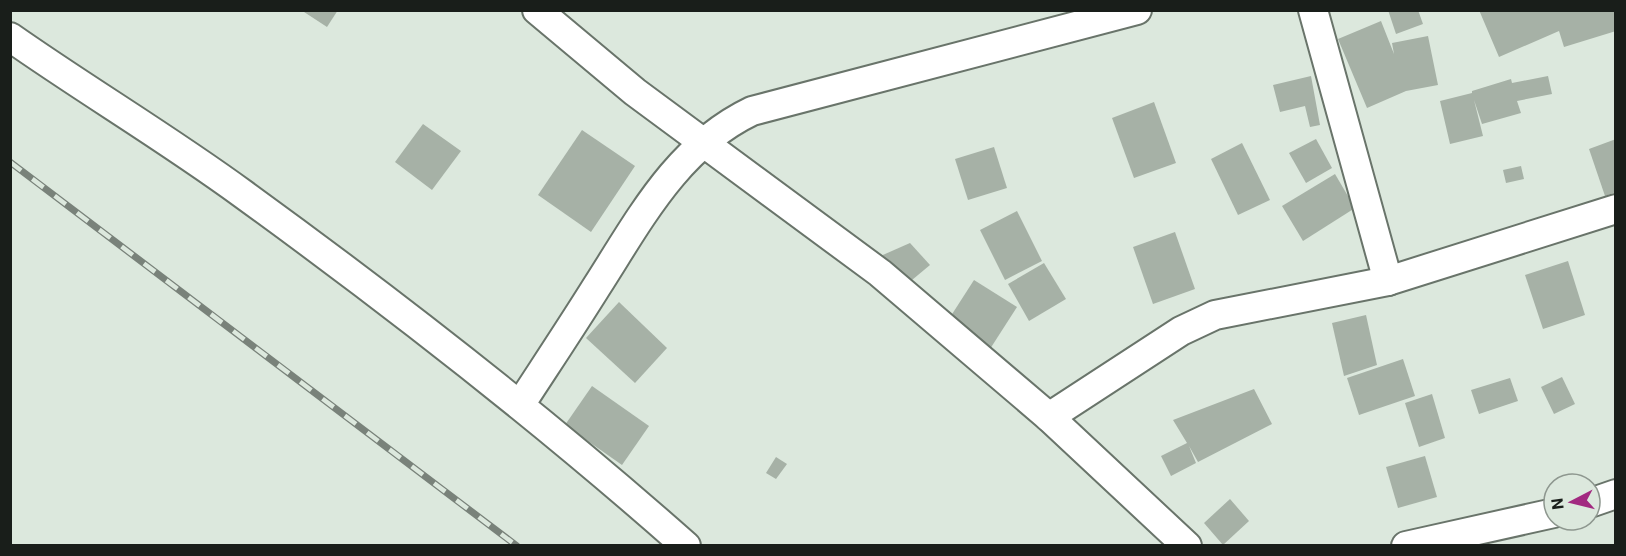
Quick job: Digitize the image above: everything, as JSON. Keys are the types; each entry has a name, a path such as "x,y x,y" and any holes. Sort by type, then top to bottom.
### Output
{"street":[{"path":"537,10 635,92 880,273 1049,417 1187,546"},
{"path":"520,405 656,192 703,143 727,123 752,111 1137,10"},
{"path":"1314,10 1388,281"},
{"path":"10,37 242,192 432,335 587,458 686,546"},
{"path":"1049,417 1180,331 1215,315 1388,281 1616,209"},
{"path":"1406,546 1542,516"}],"building":[{"path":"301,10 338,10 327,27"},
{"path":"1388,10 1418,10 1423,24 1396,34"},
{"path":"1479,10 1615,10 1616,31 1564,47 1559,31 1499,57"},
{"path":"1381,21 1394,54 1392,43 1428,36 1438,85 1406,91 1367,108 1338,39"},
{"path":"1311,76 1320,125 1310,127 1305,106 1280,112 1273,85"},
{"path":"1548,76 1552,94 1517,101 1521,113 1482,124 1474,100 1483,136 1450,144 1440,101 1472,93 1472,91 1511,79 1512,83"},
{"path":"1154,102 1176,163 1134,178 1112,118"},
{"path":"423,124 461,151 432,190 395,162"},
{"path":"582,130 635,166 591,232 538,195"},
{"path":"1316,139 1332,168 1306,183 1289,153"},
{"path":"1616,139 1616,192 1605,196 1589,149"},
{"path":"1242,143 1270,200 1238,215 1211,159"},
{"path":"994,147 1007,188 968,200 955,159"},
{"path":"1521,166 1524,179 1506,183 1503,170"},
{"path":"1335,174 1355,208 1303,241 1282,206"},
{"path":"1017,211 1042,261 1005,280 980,230"},
{"path":"1175,232 1195,289 1153,304 1133,247"},
{"path":"910,243 930,265 906,285 876,258"},
{"path":"1568,261 1585,315 1543,329 1525,275"},
{"path":"1044,263 1066,299 1029,321 1008,284"},
{"path":"974,280 1017,307 990,349 947,322"},
{"path":"619,302 667,348 635,383 586,338"},
{"path":"1366,315 1377,365 1344,376 1332,323"},
{"path":"1403,359 1415,396 1359,415 1347,378"},
{"path":"1562,377 1575,404 1554,414 1541,387"},
{"path":"1510,378 1518,401 1479,414 1471,390"},
{"path":"592,386 649,426 622,465 565,425"},
{"path":"1254,389 1272,424 1198,462 1189,446 1196,463 1171,476 1161,456 1187,443 1173,420"},
{"path":"1432,394 1445,438 1419,447 1405,403"},
{"path":"1425,456 1437,497 1398,508 1386,467"},
{"path":"776,457 787,464 776,479 766,473"},
{"path":"1230,499 1249,521 1223,545 1204,523"}],"railway":[{"path":"10,162 517,546"}]}
